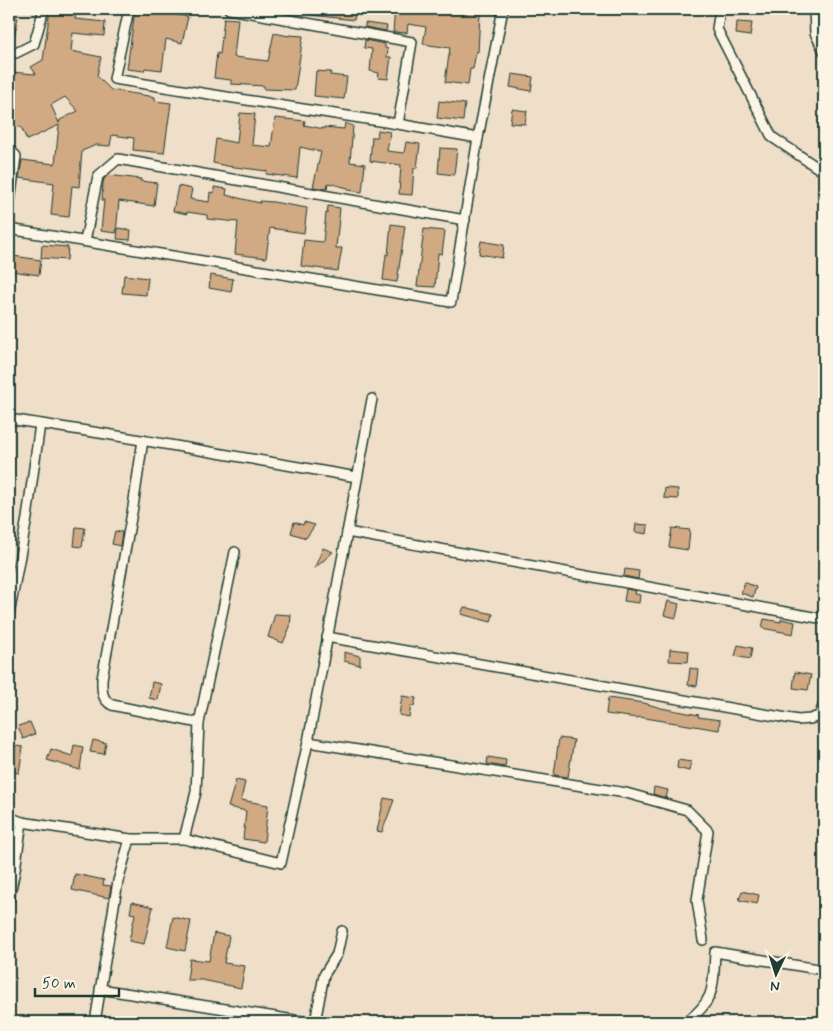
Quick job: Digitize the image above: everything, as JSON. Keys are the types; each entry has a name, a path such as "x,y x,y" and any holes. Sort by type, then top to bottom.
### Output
{"street":[{"path":"9,52 16,54 34,44 44,9"},
{"path":"129,9 114,79 478,138"},
{"path":"229,9 412,42 398,124"},
{"path":"9,229 451,302 478,138 503,9"},
{"path":"720,9 717,30 772,137 824,172"},
{"path":"814,9 815,33 824,51"},
{"path":"9,149 16,156 9,210"},
{"path":"85,241 98,176 118,159 465,220"},
{"path":"9,817 22,822 130,839 184,839 281,863 308,742 372,399"},
{"path":"9,419 142,440 357,478"},
{"path":"9,615 27,518 40,424"},
{"path":"142,440 133,508 102,679 103,696 106,702 112,705 199,723"},
{"path":"347,532 824,619"},
{"path":"184,839 196,792 199,723 235,552"},
{"path":"327,637 798,720 810,720 818,716 824,704"},
{"path":"308,742 626,793 686,810 708,831 697,900 703,940"},
{"path":"9,899 12,870 22,822"},
{"path":"95,1022 118,881 130,839"},
{"path":"315,1022 324,975 337,954 342,931"},
{"path":"686,1022 707,1003 712,991 715,952 824,970"},
{"path":"100,989 308,1022"}],"building":[{"path":"50,9 76,9 75,19 105,22 104,36 73,33 71,51 101,57 97,76 111,90 155,97 155,101 171,103 164,153 133,150 134,138 112,135 110,146 96,145 82,151 79,187 72,186 69,217 51,215 54,183 19,178 22,160 55,164 59,125 27,140 21,127 9,126 11,105 9,105 9,72 36,74 31,67 43,60","holes":["65,97 78,111 60,120 59,123 51,105"]},
{"path":"135,9 157,11 158,9 169,9 168,13 188,17 182,43 166,39 162,70 145,68 144,71 127,69"},
{"path":"312,9 356,9 354,20 311,15"},
{"path":"395,9 444,9 480,13 478,52 476,52 473,69 470,69 468,85 445,82 450,48 423,44 426,27 408,24 407,33 393,32"},
{"path":"9,16 18,18 13,43 9,43"},
{"path":"224,18 238,19 234,57 268,61 274,33 303,36 295,90 264,89 264,86 231,84 231,80 214,78 217,53 220,54"},
{"path":"737,22 752,23 750,36 736,34"},
{"path":"365,23 387,26 386,31 365,27"},
{"path":"365,40 385,44 385,48 388,49 387,57 391,57 388,79 378,78 379,73 370,71 372,49 364,48"},
{"path":"316,71 331,72 330,75 347,77 344,99 314,96"},
{"path":"512,74 533,77 531,91 510,87"},
{"path":"439,101 465,104 463,121 437,118"},
{"path":"512,109 527,111 525,124 510,123"},
{"path":"240,113 255,114 252,145 271,147 275,118 305,121 304,125 324,129 324,127 344,129 345,123 353,126 350,162 365,164 362,192 348,190 348,188 328,183 327,189 313,187 321,152 300,147 297,178 266,174 267,171 213,163 216,139 237,143"},
{"path":"378,130 390,132 387,151 404,153 406,142 420,144 417,168 414,168 412,195 399,194 401,165 370,161 372,137 377,137"},
{"path":"440,148 457,149 454,175 438,173"},
{"path":"108,175 157,183 154,206 119,201 116,233 101,231 104,200 102,200 103,183"},
{"path":"178,186 192,189 190,199 209,202 210,192 214,193 214,187 227,189 226,195 260,203 260,201 273,202 307,208 304,233 270,228 266,258 235,254 238,222 207,219 207,215 173,211"},
{"path":"328,206 340,208 336,248 342,248 338,271 301,266 304,240 323,242"},
{"path":"391,224 405,226 397,282 383,280"},
{"path":"118,228 131,230 130,240 117,239"},
{"path":"424,229 445,231 442,254 438,253 435,287 417,286"},
{"path":"481,241 504,245 502,258 479,254"},
{"path":"42,245 68,247 67,260 41,258"},
{"path":"13,256 41,260 39,275 11,271"},
{"path":"124,275 148,278 146,295 122,293"},
{"path":"211,275 233,279 231,292 209,288"},
{"path":"665,488 678,489 678,499 664,498"},
{"path":"294,522 303,525 304,522 315,525 306,538 291,533"},
{"path":"636,524 648,525 647,534 635,532"},
{"path":"76,527 85,528 82,547 74,546"},
{"path":"672,528 690,530 688,550 669,547"},
{"path":"115,531 122,532 120,546 112,544"},
{"path":"323,548 333,552 314,569"},
{"path":"625,569 639,571 638,579 624,576"},
{"path":"744,582 756,587 753,597 741,593"},
{"path":"626,589 636,591 635,594 640,595 639,603 624,601"},
{"path":"668,601 679,604 676,618 664,615"},
{"path":"464,607 493,614 491,622 461,614"},
{"path":"275,614 291,615 290,627 283,643 268,637"},
{"path":"764,619 781,622 781,619 795,622 793,634 762,628"},
{"path":"738,645 752,648 750,659 735,656"},
{"path":"670,649 689,651 688,662 669,661"},
{"path":"344,652 360,656 360,665 344,661"},
{"path":"690,668 699,670 697,686 688,685"},
{"path":"795,672 811,675 808,690 793,688"},
{"path":"152,682 161,684 158,700 149,698"},
{"path":"402,696 416,698 414,706 411,706 409,717 399,715"},
{"path":"608,698 644,703 699,715 698,717 720,720 719,730 639,717 606,714"},
{"path":"30,722 35,734 23,739 18,726"},
{"path":"559,738 574,740 568,777 554,775"},
{"path":"93,740 106,743 104,754 90,752"},
{"path":"10,745 23,747 19,773 9,772"},
{"path":"74,745 83,747 80,770 47,760 51,749 72,756"},
{"path":"488,757 506,760 505,767 487,764"},
{"path":"678,760 691,762 689,771 677,768"},
{"path":"236,780 245,782 241,800 268,805 264,842 243,839 246,811 228,807"},
{"path":"654,787 668,790 666,798 653,794"},
{"path":"384,798 394,800 382,832 377,831"},
{"path":"75,874 104,880 103,885 111,886 109,898 72,890"},
{"path":"742,891 759,895 757,904 739,900"},
{"path":"132,902 153,907 144,944 129,941 135,914 130,913"},
{"path":"173,917 191,921 185,951 167,947"},
{"path":"214,933 229,936 224,963 245,966 241,988 202,980 187,980 190,959 209,961"}]}
